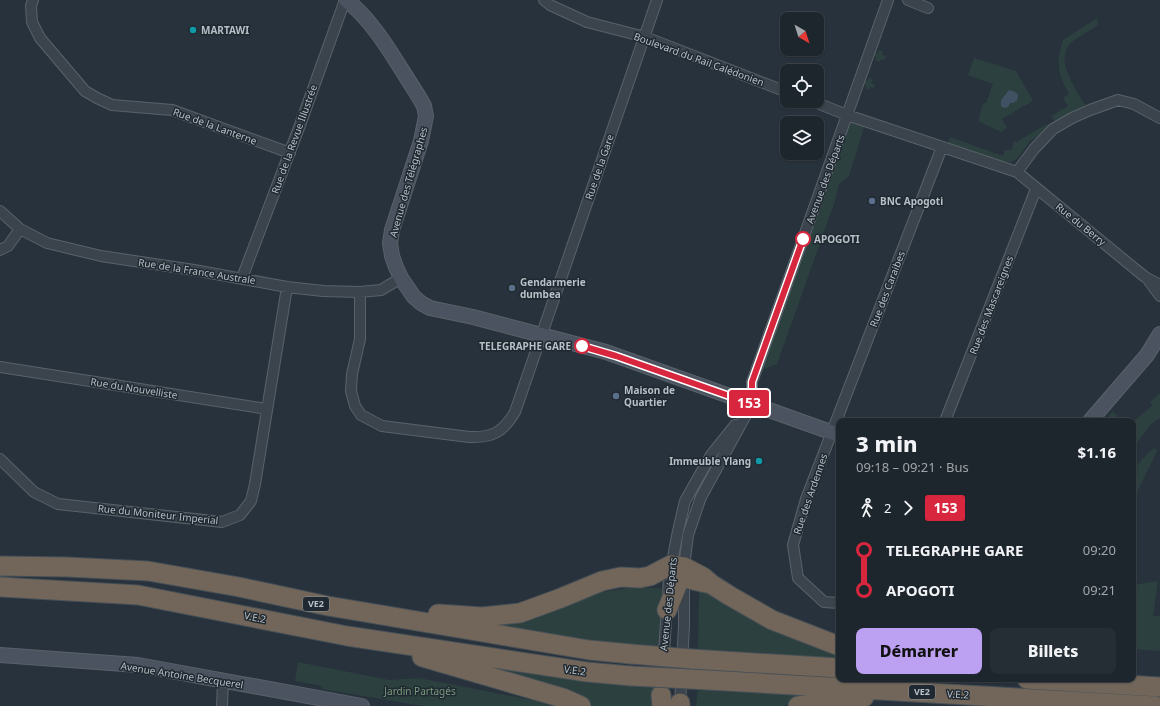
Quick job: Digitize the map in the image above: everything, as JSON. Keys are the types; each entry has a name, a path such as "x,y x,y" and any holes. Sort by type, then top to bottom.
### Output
{"highway":[{"name":"VE2","path":"0,566 67,567 148,571 239,587 328,606 588,650 692,659 836,668"},
{"path":"675,609 677,575"},
{"path":"328,606 353,606 482,617 520,613 562,598 602,581 621,577 640,578 677,575 703,577 711,584 772,620 836,645"},
{"name":"V.E.2","path":"0,587 138,595 348,636 587,672 631,676 1155,706"},
{"path":"348,636 563,698 581,706"},
{"path":"1077,682 1160,687"},
{"path":"798,706 912,692"}],"street":[{"name":"Rue de la Lanterne","path":"33,0 31,6 32,22 40,38 85,91 112,105 172,110 290,153"},
{"name":"Rue de la Revue Illustrée","path":"242,278 290,153 345,0"},
{"name":"Avenue des Télégraphes","path":"345,0 357,8 374,28 421,102 426,116 420,142 392,230 390,243 392,256 401,278 414,297 430,308 473,317 606,352 835,433"},
{"name":"Boulevard du Rail Calédonien","path":"544,0 550,5 587,22 645,37 780,89"},
{"name":"Rue de la Gare","path":"360,292 360,339 352,374 351,391 361,415 382,426 469,437 483,438 502,429 509,422 515,412 657,0"},
{"name":"Avenue des Départs","path":"677,575 688,535 701,497 752,404 752,382 888,0"},
{"path":"908,0 928,8"},
{"path":"824,106 1017,172 1034,149 1053,129 1090,110 1118,100 1134,104 1160,118"},
{"name":"Rue des Caraibes","path":"841,418 942,147"},
{"name":"Rue du Berry","path":"1017,172 1145,277 1160,285"},
{"name":"Rue des Mascareignes","path":"946,418 1036,189"},
{"name":"Rue de la France Australe","path":"0,211 20,229 48,243 86,253 242,278 287,287 323,291 360,292 381,290 401,278"},
{"path":"0,250 8,246 20,229"},
{"name":"Rue du Berry","path":"1145,277 1160,296"},
{"name":"Rue du Moniteur Imperial","path":"0,459 34,492 58,504 222,522 240,515 251,501 255,484 287,287"},
{"path":"1093,418 1147,355 1160,334"},
{"path":"1147,355 1160,345"},
{"name":"Rue du Nouvelliste","path":"0,367 267,409"},
{"name":"Rue des Ardennes","path":"835,433 803,508 793,545 798,578 824,602 836,603"},
{"name":"Avenue des Départs","path":"671,704 675,609"},
{"name":"Avenue des Départs","path":"671,704 675,609"},
{"name":"Avenue Antoine Becquerel","path":"0,655 138,665 362,706"},
{"path":"222,706 223,681"}],"green space":[{"path":"1097,18 1098,25 1069,45 1065,52 1064,59 1069,76 1085,105 1055,122 1051,116 1068,106 1063,98 1069,94 1062,80 1059,68 1059,55 1063,40"},
{"path":"879,50 883,51 882,55 886,56 884,60 881,59 879,62 875,60 876,57 874,56 875,52 878,53"},
{"path":"974,58 1016,71 1033,101 1002,119 1007,128 1001,132 978,121 983,103 986,103 993,84 968,75"},
{"path":"869,78 873,80 871,83 875,85 874,88 870,87 869,90 865,88 866,85 863,84 865,80 868,81"},
{"path":"847,115 866,121 849,176 839,184 835,201 777,364 756,372"},
{"path":"1047,124 1049,129 1031,140 1017,159 1010,162 998,162 947,144 950,137 1003,156 1005,150 1012,150 1014,140 1016,142"},
{"path":"1160,393 1160,418 1151,424 1136,444 1136,419 1153,405 1150,402"},
{"path":"1113,411 1119,418 1107,418"},
{"path":"1154,448 1157,451 1136,497 1136,467"},
{"path":"1158,581 1153,616 1160,616 1160,651 1136,649 1136,585"},
{"path":"633,587 659,588 662,591 658,651 484,626 516,624 603,592"},
{"path":"705,588 836,650 836,659 698,652 699,592"},
{"name":"Jardin Partagés","path":"298,662 389,680 419,678 537,701 554,706 423,706 322,689 322,686 295,681"},
{"path":"472,667 498,668 569,680 656,685 656,706 593,706 566,694"},
{"path":"698,688 818,696 784,706 696,706"}],"water":[{"path":"1009,90 1018,95 1017,101 1010,103 1008,107 1004,108 1001,106 1001,100"}],"bus line":[{"name":"153","path":"582,346 606,352 752,404 752,382 803,239"}],"place":[{"name":"MARTAWI","path":"193,30"},
{"name":"BNC Apogoti","path":"872,201"},
{"name":"APOGOTI","path":"803,239"},
{"name":"Gendarmerie dumbea","path":"512,288"},
{"name":"TELEGRAPHE GARE","path":"582,346"},
{"name":"Maison de Quartier","path":"616,396"},
{"name":"Immeuble Ylang","path":"759,461"}]}
